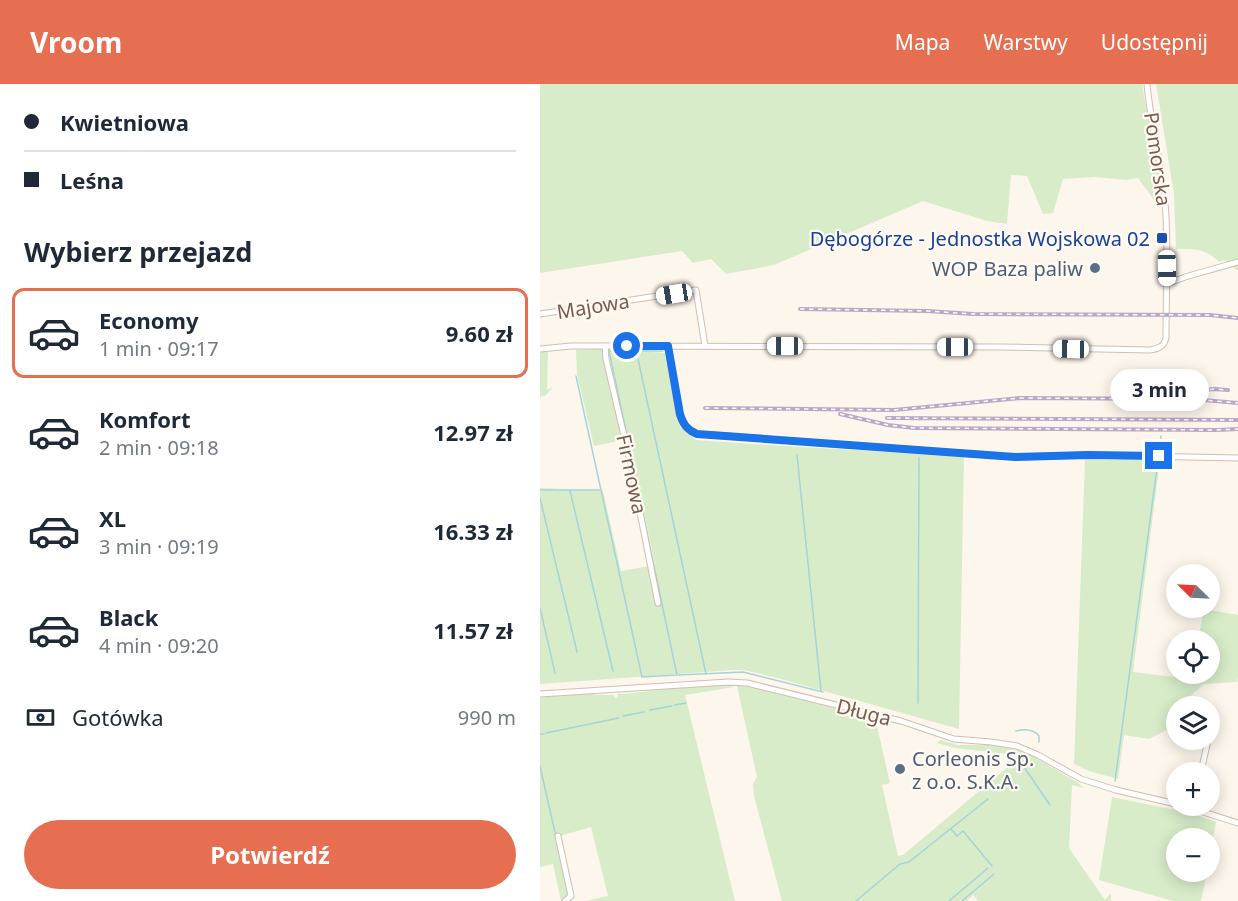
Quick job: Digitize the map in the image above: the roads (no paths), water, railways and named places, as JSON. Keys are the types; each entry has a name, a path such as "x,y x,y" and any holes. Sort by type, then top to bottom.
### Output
{"street":[{"name":"Pomorska","path":"705,346 1149,350 1161,347 1166,338 1166,217 1161,166 1150,109 1148,84"},
{"path":"1167,284 1238,262"},
{"name":"Majowa","path":"540,314 696,290 705,346"},
{"path":"540,349 571,346 705,346"},
{"name":"Firmowa","path":"604,346 658,603"},
{"path":"668,346 680,414 687,428 697,434 1015,457 1088,455 1238,458"},
{"name":"Długa","path":"540,694 741,682 901,721 954,739 1017,746 1081,779 1166,802"},
{"path":"1219,816 1238,823"},
{"path":"558,836 571,896 565,901"}],"waterway":[{"path":"628,440 609,351 663,351"},
{"path":"638,359 706,674"},
{"path":"576,376 642,677 677,675 637,486"},
{"path":"1159,454 1161,436"},
{"path":"797,455 821,691"},
{"path":"918,703 919,458"},
{"path":"1115,781 1158,461"},
{"path":"540,490 600,490"},
{"path":"570,491 613,671"},
{"path":"540,498 577,652"},
{"path":"540,608 555,673"},
{"path":"678,675 743,672 823,692"},
{"path":"675,705 686,703"},
{"path":"650,710 672,706"},
{"path":"623,716 644,712"},
{"path":"546,733 619,718"},
{"path":"1016,731 1034,732 1039,736 1039,742"},
{"path":"1022,764 1050,805"},
{"path":"540,766 556,837"},
{"path":"856,901 900,864 909,862 988,799"},
{"path":"951,829 957,836 963,831 992,866"},
{"path":"949,901 988,868"},
{"path":"962,901 994,874"}],"railway":[{"path":"800,309 973,314 1210,315 1238,318"},
{"path":"1183,392 1228,390"},
{"path":"705,408 894,410 1020,398 1192,399 1238,403"},
{"path":"840,414 888,425 914,428 1238,429"},
{"path":"887,418 1238,420"}],"place":[{"name":"Dębogórze - Jednostka Wojskowa 02","path":"1162,238"},
{"name":"WOP Baza paliw","path":"1095,268"},
{"name":"Corleonis Sp. z o.o. S.K.A.","path":"900,769"}]}
